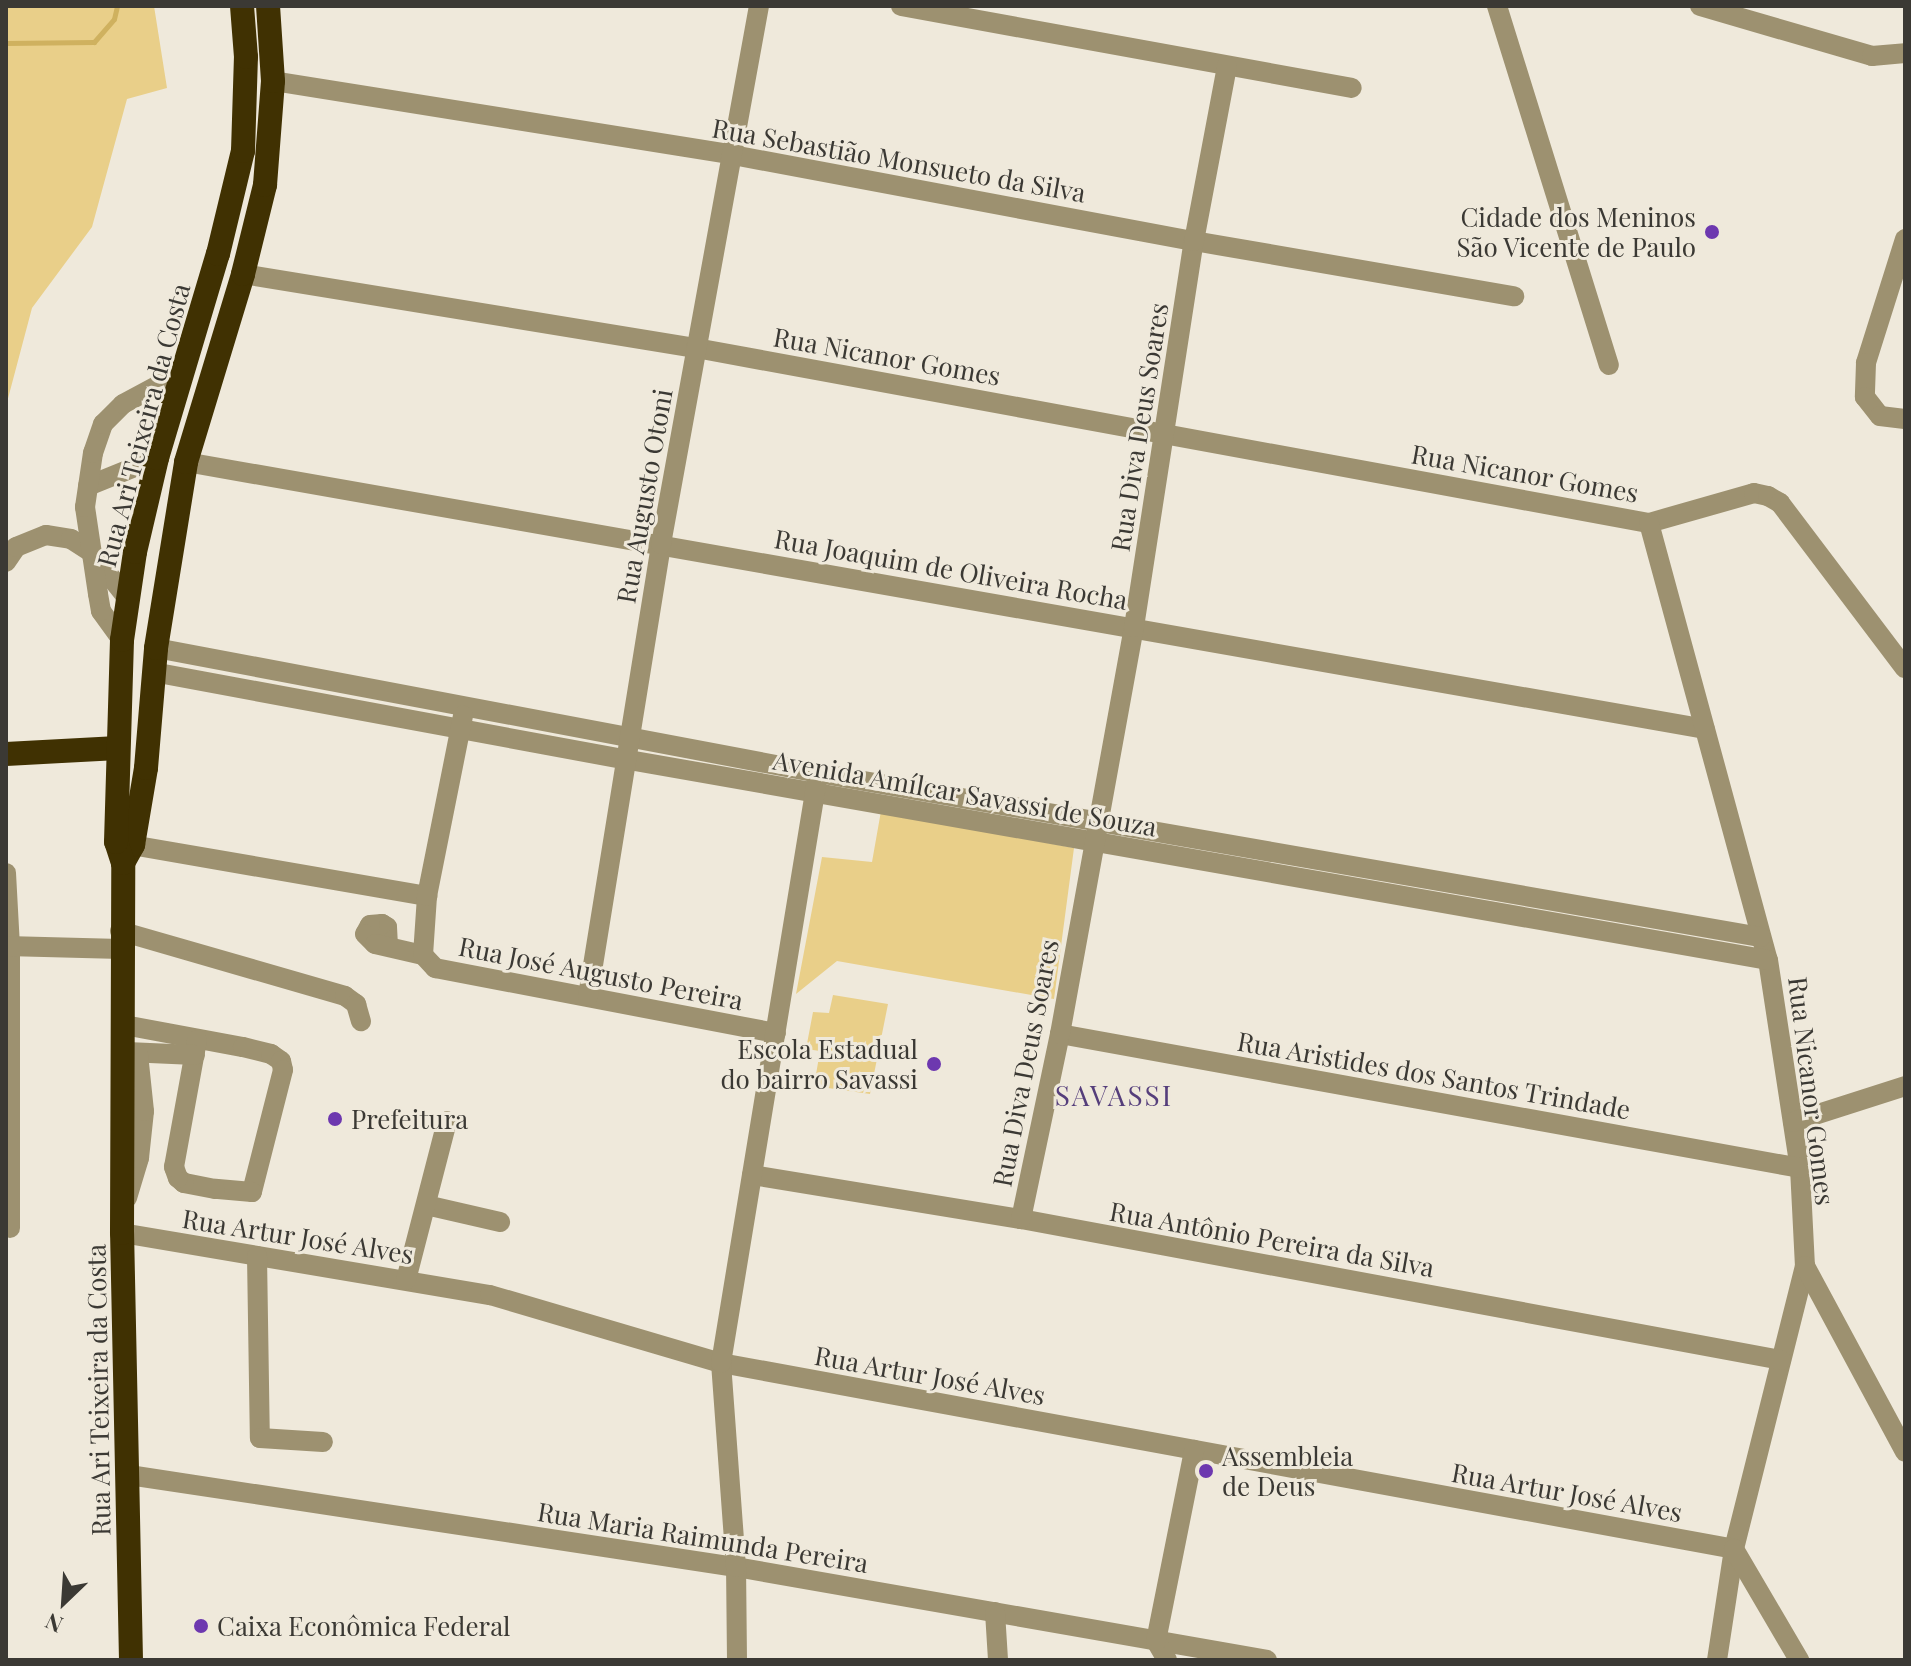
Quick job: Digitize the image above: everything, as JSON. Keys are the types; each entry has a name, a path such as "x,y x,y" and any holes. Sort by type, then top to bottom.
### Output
{"highway":[{"name":"Rua Ari Teixeira da Costa","path":"131,1660 122,1224 132,1053 124,1025 120,940 124,850 118,748 122,640 135,552 157,458 218,254 243,151 246,57 242,6"},
{"path":"124,850 146,768 156,648 186,462 243,274 265,185 273,81 268,6"},
{"path":"6,754 118,748"}],"street":[{"name":"Rua Augusto Otoni","path":"588,996 629,760 661,544 759,6"},
{"path":"901,6 1352,88"},
{"path":"1497,6 1609,365"},
{"path":"1700,6 1872,56 1905,53"},
{"name":"Rua Diva Deus Soares","path":"1021,1219 1060,1034 1134,627 1194,241 1227,66"},
{"name":"Rua Sebastião Monsueto da Silva","path":"273,81 733,155 1194,241 1514,296"},
{"path":"1905,239 1866,363 1865,397 1880,416 1905,419"},
{"name":"Rua Nicanor Gomes","path":"243,274 696,348 1649,523 1768,960 1800,1168 1805,1266 1734,1549 1717,1660"},
{"path":"122,640 101,611 91,552 85,507 93,453 103,424 123,404 181,373"},
{"path":"88,486 157,458"},
{"name":"Rua Joaquim de Oliveira Rocha","path":"186,462 1705,729"},
{"path":"1649,523 1754,493 1768,496 1780,503 1905,668"},
{"path":"6,562 16,547 46,535 71,539 91,552 128,599"},
{"name":"Avenida Amílcar Savassi de Souza","path":"156,648 463,718 629,760 817,782 1097,822 1761,937"},
{"name":"Avenida Amílcar Savassi de Souza","path":"153,672 463,718 632,737 1093,843 1768,960"},
{"path":"423,955 427,896 463,718"},
{"path":"737,1660 736,1567 721,1363 817,782"},
{"path":"124,850 427,896"},
{"path":"6,873 10,1228"},
{"path":"8,946 120,940 345,996 356,1004 361,1021"},
{"name":"Rua José Augusto Pereira","path":"388,946 423,955 435,968 776,1033"},
{"path":"124,1025 196,1047"},
{"name":"Rua Aristides dos Santos Trindade","path":"1060,1034 1800,1168"},
{"path":"132,1053 196,1047 271,1054 281,1061 283,1070 252,1192 215,1189 184,1183 178,1178 174,1167 196,1047"},
{"path":"1793,1122 1905,1086"},
{"path":"406,1280 447,1121"},
{"name":"Rua Antônio Pereira da Silva","path":"752,1175 1021,1219 1781,1360"},
{"path":"426,1205 500,1222"},
{"name":"Rua Artur José Alves","path":"122,1224 257,1256 490,1295 721,1363 1734,1549"},
{"path":"257,1256 260,1438 323,1442"},
{"path":"1805,1266 1905,1452"},
{"path":"1167,1660 1156,1641 1194,1450"},
{"name":"Rua Maria Raimunda Pereira","path":"129,1475 736,1567 1267,1660"},
{"path":"1734,1549 1799,1660"},
{"path":"995,1612 998,1660"}],"shaded area":[{"path":"6,6 154,6 167,88 127,99 92,227 32,308 6,406"},
{"path":"881,811 1074,848 1054,999 837,961 796,994 822,857 872,862"},
{"path":"833,995 888,1004 870,1094 814,1086 820,1051 806,1049 813,1012 829,1013"}],"waterway":[{"path":"6,43 94,42 114,19 117,6"}],"place":[{"name":"Cidade dos Meninos São Vicente de Paulo","path":"1712,232"},
{"name":"Escola Estadual do bairro Savassi","path":"934,1064"},
{"name":"Prefeitura","path":"335,1119"},
{"name":"Assembleia de Deus","path":"1206,1471"},
{"name":"Caixa Econômica Federal","path":"201,1626"}],"district":[{"name":"SAVASSI","path":"1114,1095"}]}
